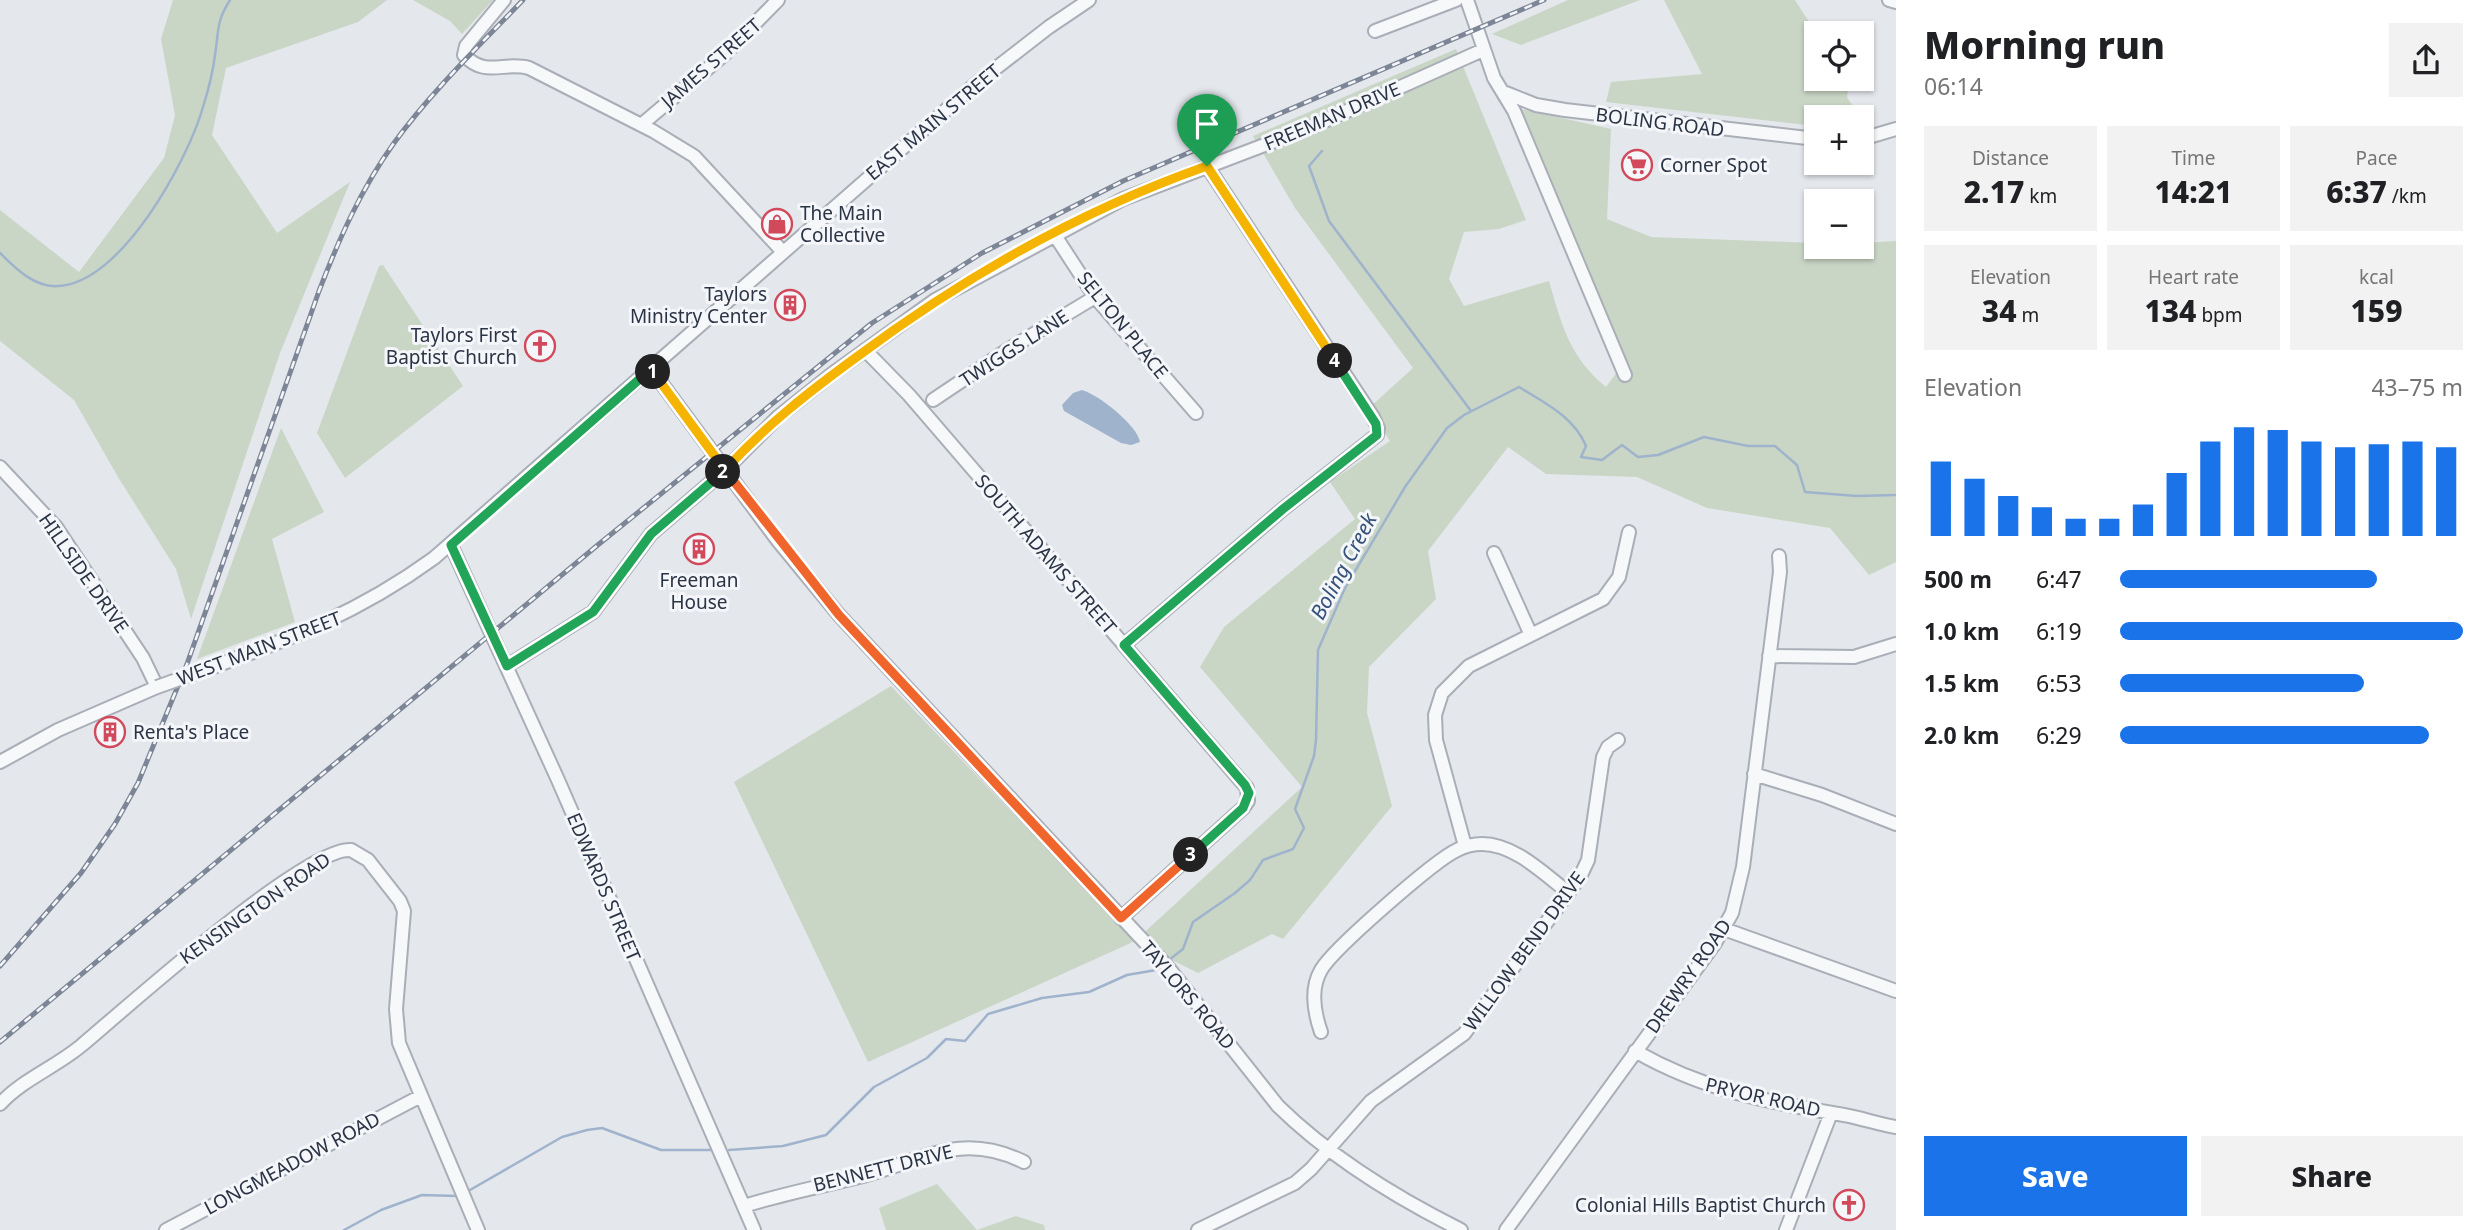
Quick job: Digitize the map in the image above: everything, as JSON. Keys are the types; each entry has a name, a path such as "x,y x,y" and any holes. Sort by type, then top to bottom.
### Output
{"street":[{"path":"504,0 466,46 464,55 467,59 484,69 518,66 529,68 641,125 694,156 783,252"},
{"name":"JAMES STREET","path":"641,125 734,46 778,0"},
{"name":"EAST MAIN STREET","path":"783,252 978,82 1054,23 1089,0"},
{"path":"1375,31 1456,0"},
{"path":"1467,0 1494,78 1506,93 1625,375"},
{"path":"1889,0 1896,2"},
{"name":"FREEMAN DRIVE","path":"507,666 593,612 651,534 725,470 778,417 935,300 1123,199 1309,128 1483,50"},
{"name":"BOLING ROAD","path":"1506,93 1536,105 1565,110 1804,138"},
{"path":"1874,135 1896,129"},
{"path":"1124,645 1283,509 1377,435 1378,428 1373,417 1207,166"},
{"name":"SELTON PLACE","path":"1054,234 1095,297 1196,413"},
{"name":"WEST MAIN STREET","path":"0,762 58,730 157,687 295,637 351,612 402,581 451,545 783,252"},
{"name":"TWIGGS LANE","path":"933,400 1009,349 1095,297"},
{"name":"SOUTH ADAMS STREET","path":"865,350 909,396 1245,785 1249,793 1243,808 1121,918"},
{"name":"TAYLORS ROAD","path":"651,369 725,470 839,615 1167,966 1278,1106 1329,1149 1400,1197 1461,1230"},
{"name":"HILLSIDE DRIVE","path":"0,467 56,527 144,658 157,687"},
{"path":"1465,846 1436,740 1437,703 1448,683 1458,673 1582,611 1608,594 1625,561 1629,532"},
{"name":"EDWARDS STREET","path":"451,545 507,666 754,1230"},
{"path":"1494,553 1531,635"},
{"name":"DREWRY ROAD","path":"1506,1230 1724,929 1732,913 1743,867 1780,572 1779,556"},
{"path":"1769,656 1854,657 1896,644"},
{"name":"WILLOW BEND DRIVE","path":"1198,1230 1295,1183 1371,1101 1464,1034 1569,894 1588,860 1603,757 1608,747 1618,740"},
{"path":"1754,774 1822,795 1896,824"},
{"path":"1321,1032 1314,994 1321,970 1328,960 1443,858 1465,846 1485,844 1509,850 1569,894"},
{"name":"KENSINGTON ROAD","path":"0,1104 13,1092 82,1045 171,967 265,896 324,856 345,849 363,856 403,906 404,943 396,1028 403,1059 450,1159 478,1230"},
{"path":"1724,929 1896,991"},
{"name":"PRYOR ROAD","path":"1635,1051 1706,1086 1775,1104 1896,1127"},
{"name":"LONGMEADOW ROAD","path":"166,1230 419,1097"},
{"path":"1786,1230 1831,1113"},
{"name":"BENNETT DRIVE","path":"744,1206 793,1191 884,1170 940,1150 988,1150 1024,1161"}],"green space":[{"path":"173,0 387,0 358,22 226,68 212,135 277,233 350,182 280,353 191,619 176,569 118,477 74,400 0,341 0,210 79,272 164,158 175,115 161,39"},
{"path":"413,0 493,0 462,34 450,21"},
{"path":"1568,0 1640,0 1521,45 1492,34"},
{"path":"1664,0 1795,0 1808,21 1804,21 1804,91 1848,91 1847,97 1852,105 1804,105 1804,125 1606,102 1611,82 1702,74"},
{"path":"1456,49 1526,220 1499,229 1464,232 1449,279 1464,306 1549,281 1568,339 1583,364 1606,387 1623,364 1517,108 1611,129 1607,219 1651,237 1804,243 1804,259 1874,259 1874,242 1896,241 1896,562 1869,575 1830,528 1707,508 1637,477 1546,474 1508,447 1428,551 1436,599 1369,667 1367,713 1392,806 1283,939 1272,934 1198,973 1135,941 1302,787 1200,667 1224,627 1355,519 1330,482 1390,441 1369,408 1413,368 1295,208 1253,136"},
{"path":"383,265 463,386 345,478 317,433 379,266"},
{"path":"281,428 324,512 272,539 295,622 197,659"},
{"path":"891,686 1135,941 868,1062 734,782"},
{"path":"937,1184 977,1230 886,1230 879,1208"},
{"path":"1016,1216 1044,1225 1045,1230 977,1230"}],"water":[{"path":"1082,390 1116,412 1132,427 1140,442 1131,445 1121,443 1064,411 1062,405 1073,393"}],"waterway":[{"path":"0,253 33,280 58,286 82,280 105,265 128,242 167,186 195,130 210,81 220,20 230,0"},
{"path":"1322,151 1309,166 1329,221 1471,411"},
{"name":"Boling Creek","path":"1169,960 1183,949 1193,922 1250,880 1263,860 1293,849 1304,828 1295,809 1314,756 1318,650 1345,588 1405,487 1447,428 1464,415 1519,387 1558,412 1574,427 1586,446 1581,457 1602,460 1622,445 1638,457 1658,455 1704,437 1748,446 1775,446 1797,465 1805,492 1857,496 1896,495"},
{"name":"Boling Creek","path":"729,1150 783,1146 826,1135 874,1087 927,1058 946,1039 965,1041 988,1014 1042,998 1089,992 1127,975 1156,970 1161,966"},
{"name":"Boling Creek","path":"470,1190 562,1137 587,1130 602,1128 661,1150 712,1150"},
{"name":"Boling Creek","path":"344,1230 381,1210 422,1195 457,1196"}],"railway":[{"path":"0,966 81,873 115,824 138,783 187,664 319,291 361,196 382,160 424,106 523,0"},
{"path":"0,1042 599,544 872,323 982,253 1123,181 1544,0"}],"place":[{"name":"Corner Spot","path":"1637,165"},
{"name":"The Main Collective","path":"777,224"},
{"name":"Taylors Ministry Center","path":"790,305"},
{"name":"Taylors First Baptist Church","path":"540,346"},
{"name":"Freeman House","path":"699,549"},
{"name":"Renta's Place","path":"110,732"},
{"name":"Colonial Hills Baptist Church","path":"1849,1205"}],"route":[{"path":"1207,166 1097,211 935,300 899,324 778,417 725,470 651,369 451,545 507,666 593,612 651,534 725,470 778,541 839,615 1121,918 1243,808 1249,793 1245,785 1124,645 1330,470 1375,438 1378,428 1207,166"}]}
